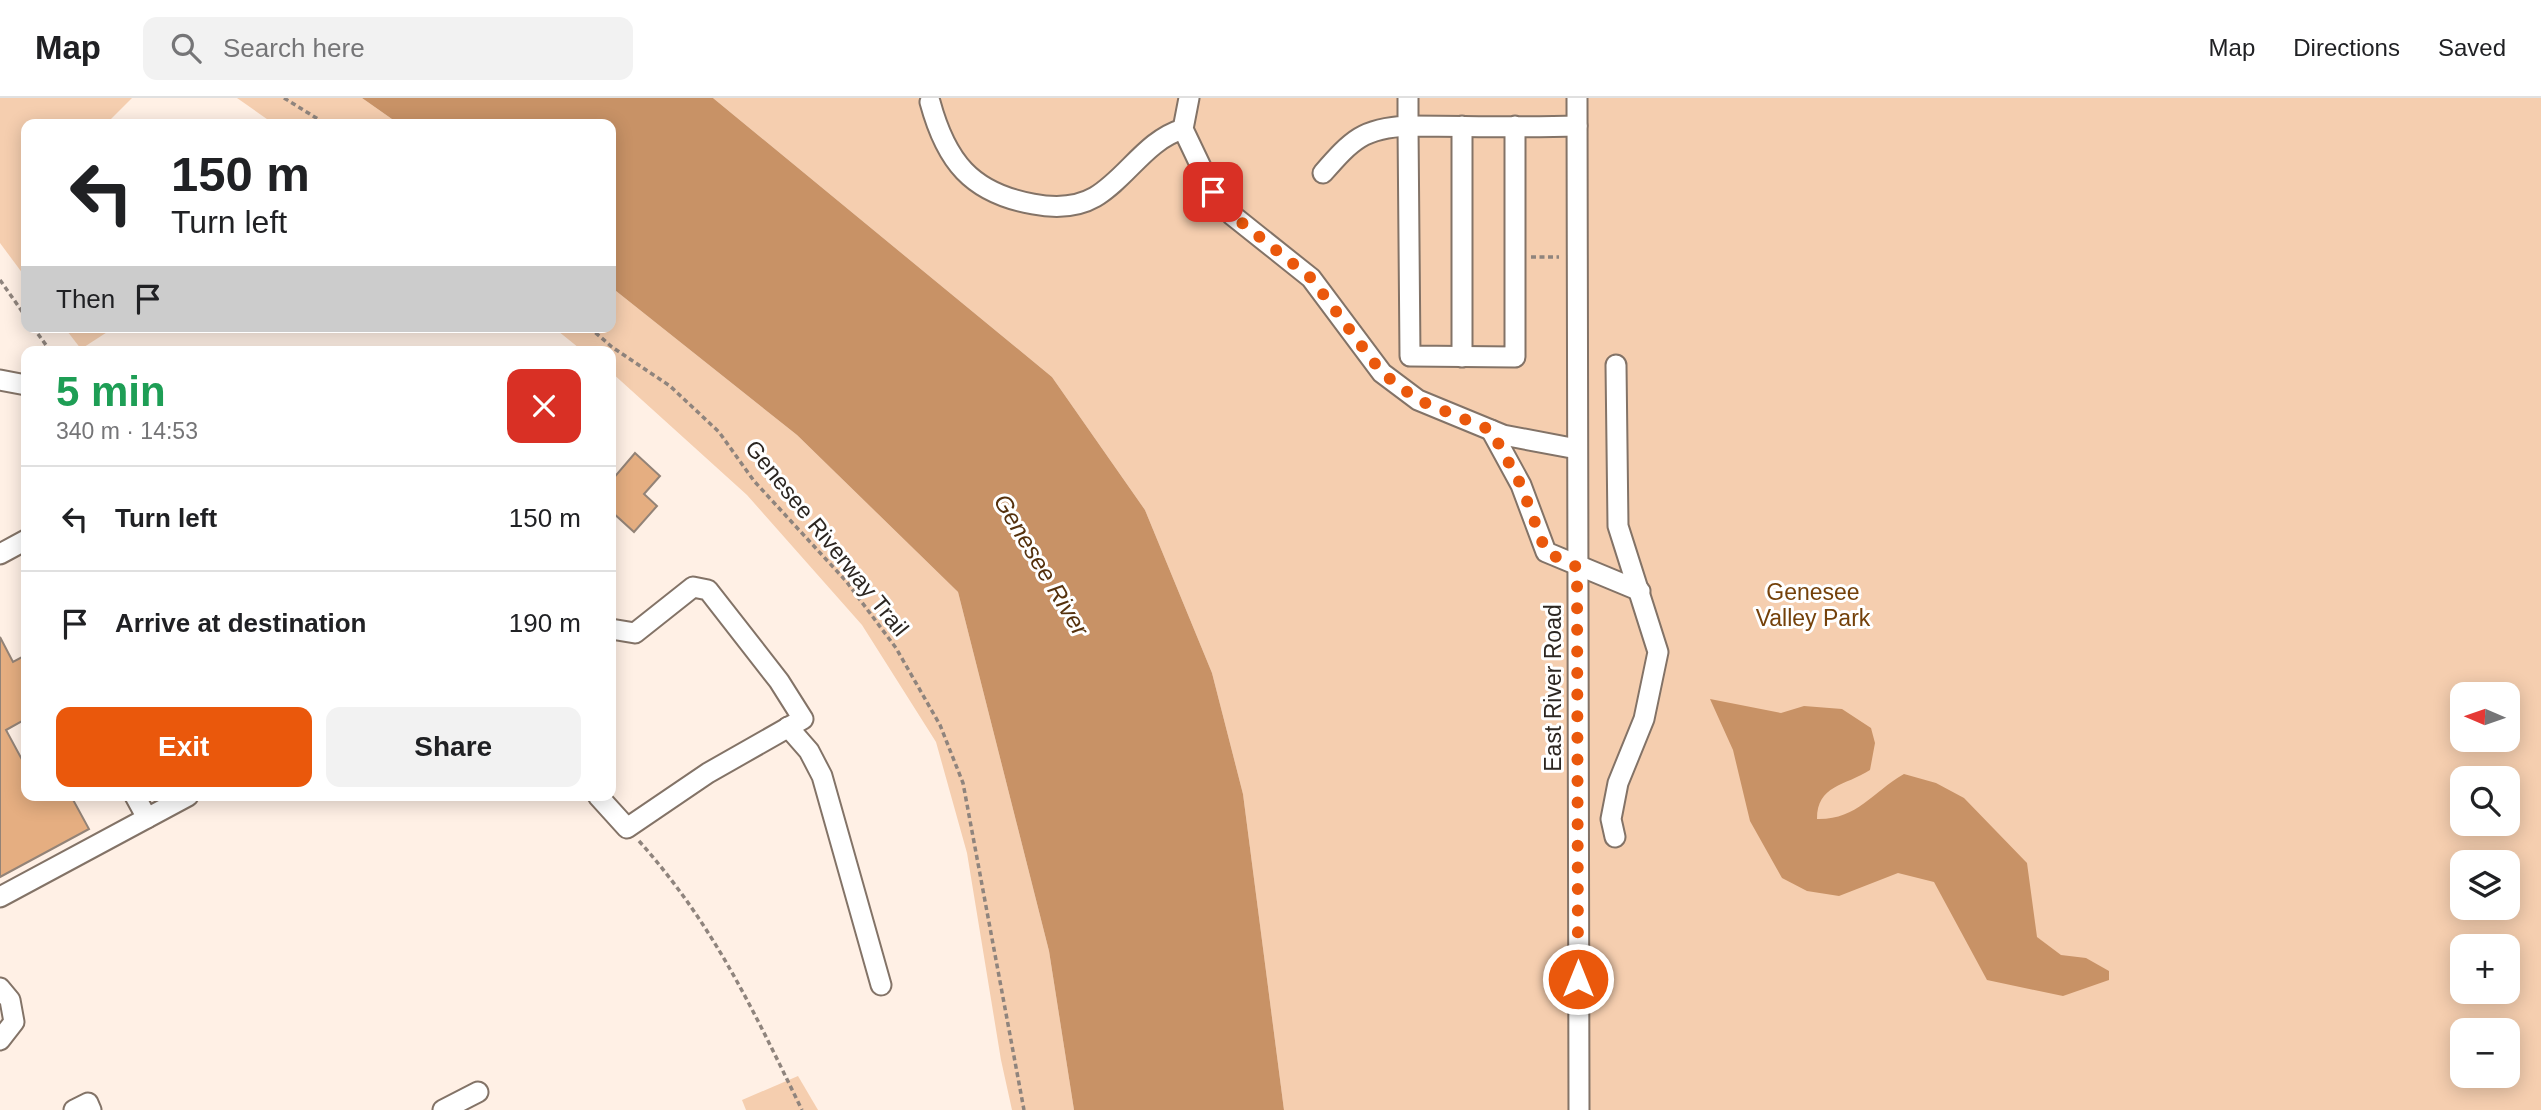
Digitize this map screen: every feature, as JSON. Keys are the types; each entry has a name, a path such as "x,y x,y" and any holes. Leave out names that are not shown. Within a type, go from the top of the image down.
{"street":[{"path":"1189,98 1183,129 1204,177 1222,204 1311,278 1382,373 1418,400 1491,430 1577,449"},
{"path":"1408,98 1410,356 1516,358 1515,126"},
{"name":"East River Road","path":"1577,98 1579,1110"},
{"path":"930,103 941,138 968,176 993,193 1041,206 1067,207 1095,197 1158,141 1183,129"},
{"path":"1323,173 1345,148 1371,131 1408,126 1577,126"},
{"path":"1462,126 1462,357"},
{"path":"1615,837 1611,819 1618,783 1644,719 1658,652 1618,526 1616,365"},
{"path":"0,380 21,383"},
{"path":"1491,430 1521,485 1546,552 1640,591"},
{"path":"0,554 21,543"},
{"path":"603,801 627,828 708,772 803,719 779,681 708,590 693,587 635,633 616,630"},
{"path":"788,727 819,767 881,985"},
{"path":"138,801 147,818"},
{"path":"0,897 179,801"},
{"path":"0,988 10,1000 14,1022 0,1041"},
{"path":"443,1110 478,1091"},
{"path":"74,1110 88,1103 91,1110"}],"path":[{"path":"284,98 318,119"},
{"path":"1541,257 1565,257"},
{"path":"0,281 21,310"},
{"name":"Genesee Riverway Trail","path":"596,333 611,346"},
{"name":"Genesee Riverway Trail","path":"616,350 670,386 719,432 754,481 846,581 896,648 940,725 963,783 1024,1110"},
{"path":"627,828 680,890 717,943 802,1110"}],"green space":[{"path":"0,98 132,98 111,119 21,119 21,271 0,243"},
{"path":"237,98 362,98 392,119 267,119"},
{"name":"Genesee Valley Park","path":"713,98 2541,98 2541,1110 1284,1110 1243,794 1212,673 1145,510 1052,377"},
{"path":"616,291 797,435 958,592 1049,951 1074,1110 1012,1110 1001,1060 967,853 936,742 862,625 747,495 616,377 616,346 577,346 560,333 616,333"},
{"path":"69,333 106,333 86,346 79,346"},
{"path":"798,1076 818,1110 746,1110 742,1100"}],"water":[{"name":"Genesee River","path":"362,98 713,98 1052,377 1145,510 1212,673 1243,794 1284,1110 1074,1110 1049,951 958,592 797,435 616,291 616,119 392,119"},
{"path":"1710,699 1781,713 1804,706 1842,709 1871,728 1875,743 1870,770 1827,793 1818,808 1817,819 1843,815 1853,810 1904,774 1936,783 1964,798 2027,863 2037,937 2061,955 2086,958 2109,971 2109,980 2063,996 1987,980 1934,882 1898,873 1839,896 1807,891 1782,878 1750,821 1733,750"}],"building":[{"path":"635,453 660,476 644,494 657,506 634,532 616,516 616,475"},
{"path":"0,637 13,662 21,658 21,722 6,730 21,758 21,801 74,801 89,829 0,877"}],"route":[{"path":"1213,192 1232,215 1311,278 1382,373 1418,400 1491,430 1521,485 1546,552 1577,567 1578,979"}]}
